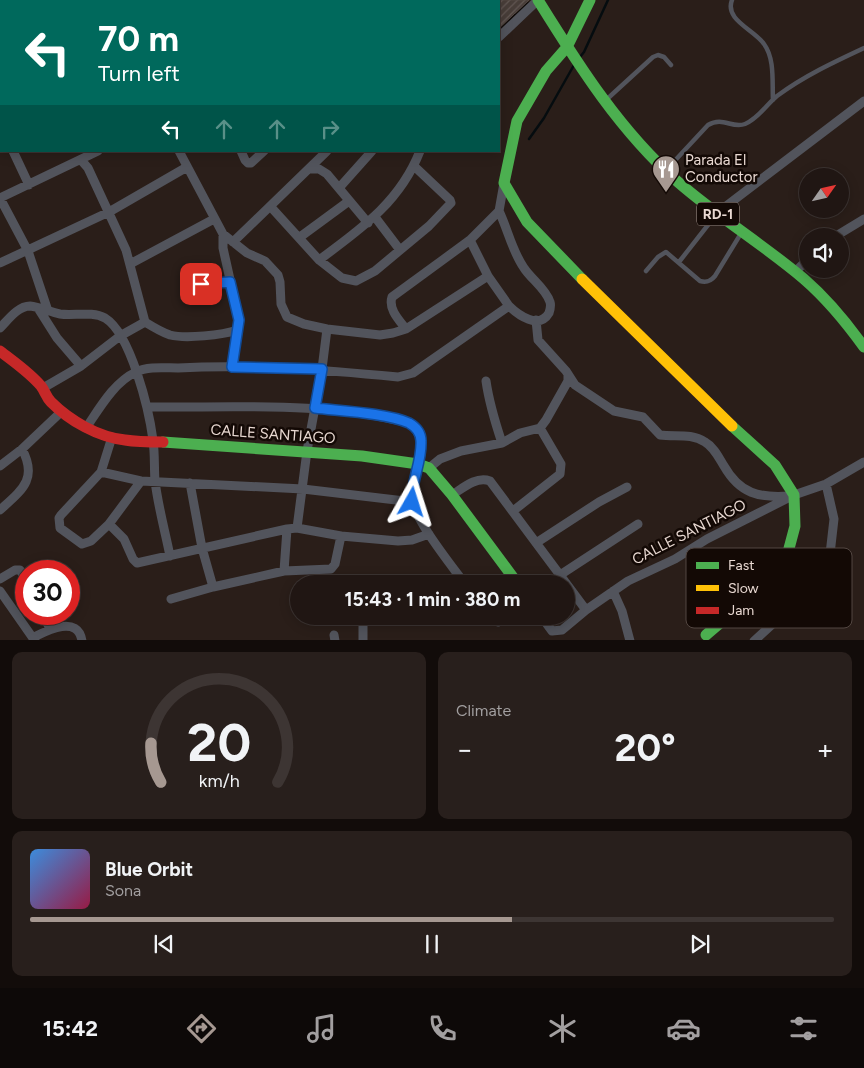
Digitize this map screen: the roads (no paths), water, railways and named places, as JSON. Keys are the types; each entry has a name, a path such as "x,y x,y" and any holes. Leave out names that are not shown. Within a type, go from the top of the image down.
{"street":[{"path":"500,36 538,0 569,50"},
{"path":"470,240 488,276 509,306 526,318 542,320 548,316 550,302 538,284 524,269 499,211 517,121 546,72 569,50 590,0"},
{"name":"RD-1","path":"569,50 625,130 665,171 795,272 829,304 851,329 864,348"},
{"path":"717,213 864,101"},
{"path":"16,152 29,185"},
{"path":"48,311 28,251 0,198 96,152"},
{"path":"180,152 222,234 222,242 239,320 232,367"},
{"path":"241,152 248,163 252,163 263,152"},
{"path":"233,242 326,152"},
{"path":"339,188 371,152"},
{"path":"319,260 371,220 386,204 414,166 417,153"},
{"path":"81,160 88,168 126,250 145,322 156,329 172,335 222,335 238,330"},
{"path":"270,206 319,260 342,278 356,281 376,271 428,226 451,203 414,166"},
{"path":"0,263 109,212 187,167"},
{"path":"310,169 319,169 327,174 350,201 400,250"},
{"path":"504,183 527,222 553,250 606,304 666,360 706,402 775,466 794,496 795,526 789,548"},
{"path":"300,237 350,201"},
{"path":"406,329 392,308 390,302 392,297 470,240 499,211"},
{"path":"130,264 214,218"},
{"path":"849,228 864,219"},
{"path":"222,234 274,270 280,282 282,304 287,317 304,324 327,329 380,335 406,329 488,276"},
{"path":"795,272 799,268"},
{"path":"187,284 230,282"},
{"path":"0,328 20,309 31,306 60,314 95,315 110,322 120,336 137,371 147,407 153,441 155,482 170,556"},
{"path":"86,428 113,390 137,371 155,368 232,367 322,369 398,377 408,376 509,306"},
{"path":"38,308 57,338 81,366"},
{"path":"536,320 538,340 576,385 605,406 614,411 643,417 660,435 694,437 707,443 728,473 744,490 773,497 794,496"},
{"path":"43,388 81,366 120,336 145,322"},
{"path":"297,528 306,451 322,369 327,329"},
{"name":"CALLE SANTIAGO","path":"0,350 43,388 47,397 61,412 86,428 112,437 123,440 362,456 424,466"},
{"path":"424,466 461,451 502,443 520,434 540,428 568,381 568,374"},
{"path":"486,381 494,421 502,443"},
{"path":"147,407 315,408 362,413 408,422 415,426 421,437 424,466 412,489 412,502 429,534 459,575"},
{"path":"0,466 22,449 61,412"},
{"path":"513,511 560,474 561,464 540,428"},
{"path":"112,437 101,472 61,515 59,522 63,532 82,544 91,541 109,524 140,481"},
{"path":"0,510 19,493 27,482 30,470 22,449"},
{"name":"CALLE SANTIAGO","path":"693,548 794,496 826,484 864,462"},
{"path":"424,466 435,473 511,575"},
{"path":"101,472 140,481 171,484 303,488 412,502"},
{"path":"452,495 473,482 485,479 494,485 560,575 638,524"},
{"path":"190,484 202,548 213,587"},
{"path":"826,484 834,520 831,548"},
{"path":"536,543 599,502 627,487"},
{"path":"109,524 124,539 133,559 137,563 297,528 342,536 398,541 412,540 429,534"},
{"path":"284,571 287,529"},
{"path":"171,599 213,587 284,571 331,569 335,564 342,536"},
{"name":"CALLE SANTIAGO","path":"575,619 613,590 686,552"},
{"path":"0,579 15,570"},
{"path":"613,590 622,611 630,640"},
{"path":"0,591 34,639 50,629 73,626 78,629 82,640"},
{"path":"575,595 586,610"},
{"path":"48,625 50,629"},
{"path":"363,640 364,625"},
{"name":"CALLE SANTIAGO","path":"547,625 556,632 568,625"},
{"path":"706,635 714,628"},
{"path":"754,640 767,628"}],"lane":[{"path":"732,0 731,11 734,18 763,42 768,51 771,59 773,100"},
{"path":"665,171 708,125 715,121 745,124 773,100 806,76 864,48"},
{"path":"604,102 658,55 664,57 671,65"},
{"path":"679,262 717,213"},
{"path":"646,271 658,257 666,252 700,282 706,283 711,281 742,232"}],"waterway":[{"path":"580,57 608,0"},
{"path":"529,139 544,118 574,65"}],"place":[{"name":"Parada El Conductor","path":"666,193"}]}
